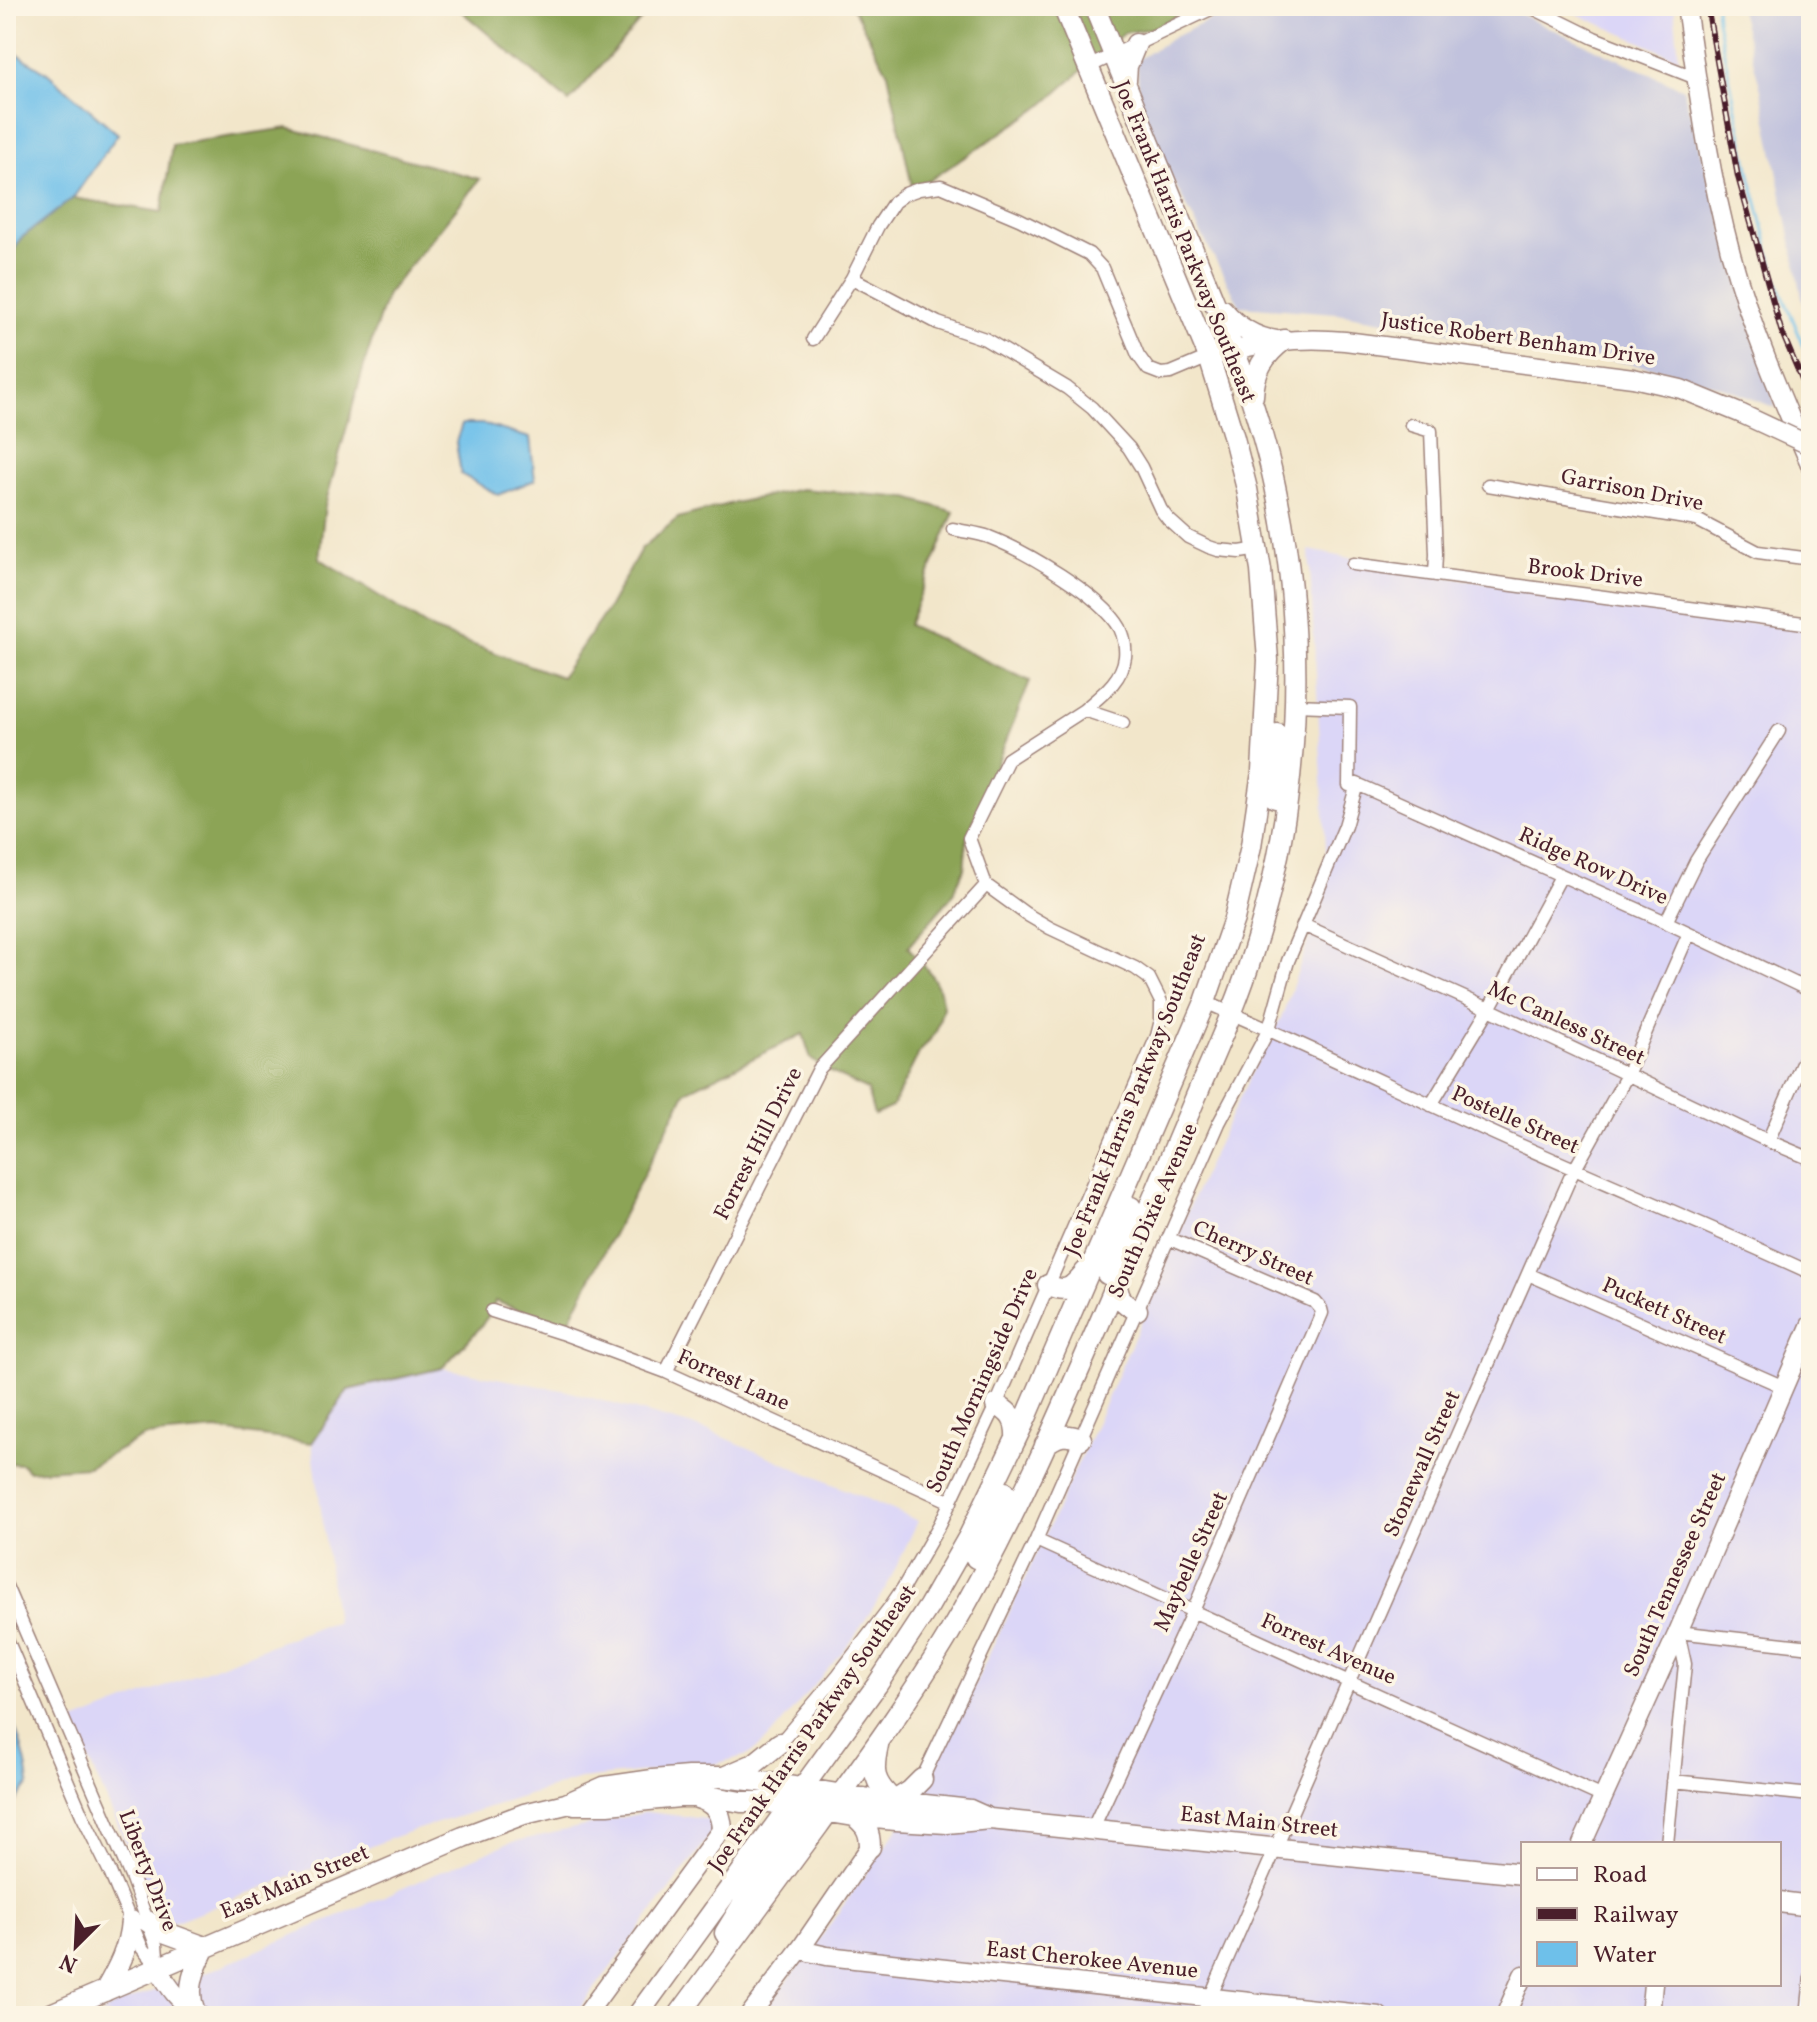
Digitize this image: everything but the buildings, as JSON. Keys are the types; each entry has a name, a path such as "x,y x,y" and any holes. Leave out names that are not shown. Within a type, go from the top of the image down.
{"main road":[{"name":"Joe Frank Harris Parkway Southeast","path":"637,2016 758,1851 813,1797 879,1741 929,1667 964,1607 1045,1445 1117,1282 1218,1007 1251,846 1262,772 1268,660 1258,549 1234,438 1214,298 1126,84 1101,61 1063,6"},
{"path":"1080,6 1151,175 1188,234"},
{"name":"Joe Frank Harris Parkway Southeast","path":"678,2016 708,1976 869,1697 929,1606 982,1511 1095,1258 1218,1007 1253,953 1284,824 1295,715 1294,629 1284,538 1271,469 1253,404 1222,353 1144,200 1101,61 1094,6"},
{"path":"1126,84 1127,66 1136,44"},
{"path":"1214,298 1241,328 1266,339 1280,340"},
{"path":"1253,404 1253,389 1259,367 1280,340"},
{"path":"1222,353 1221,365 1247,437 1258,483 1272,560 1288,710 1295,715"},
{"path":"1096,1329 1102,1293 1128,1215 1218,1007"},
{"path":"1048,1285 1061,1290 1071,1287 1095,1258"},
{"path":"1117,1282 1121,1299 1137,1310"},
{"path":"996,1405 1013,1418 1016,1439"},
{"path":"780,1743 773,1757 772,1769 779,1779 813,1797 921,1656 965,1580 1006,1491 1026,1418"},
{"path":"1045,1445 1062,1435 1081,1439"},
{"path":"879,1741 874,1770 876,1779 895,1811"},
{"path":"722,1777 754,1764 780,1743"},
{"name":"East Main Street","path":"51,2014 473,1833 524,1814 566,1804 604,1787 653,1780 722,1777 947,1823 990,1819 1521,1874"},
{"path":"922,1779 923,1793 937,1806"},
{"path":"870,1847 922,1779"},
{"path":"693,1797 717,1809 722,1829"},
{"name":"East Main Street","path":"566,1804 693,1797 769,1802 813,1797 854,1816 937,1806 970,1810 990,1819"},
{"path":"722,1829 741,1802 759,1820 761,1837 758,1851"},
{"path":"854,1816 869,1831 870,1847"},
{"path":"653,2016 703,1944 723,1899"},
{"path":"1781,1902 1811,1906"},
{"path":"105,1991 139,1921 205,1947 190,1988 190,2000 198,2014"},
{"path":"51,2014 80,2016"}],"street":[{"path":"1101,61 1217,6"},
{"path":"1529,6 1594,38 1696,78"},
{"path":"1686,6 1718,201 1732,256 1758,336 1811,466"},
{"path":"813,339 852,278 894,202 905,194 941,186 1080,248 1096,260 1138,355 1148,369 1161,374 1171,373 1222,353"},
{"path":"852,278 938,323 985,339 1067,388 1092,408 1129,448 1161,510 1188,537 1229,552 1258,549"},
{"name":"Justice Robert Benham Drive","path":"1222,353 1280,340 1306,338 1633,378 1681,389 1811,446"},
{"path":"1411,425 1431,431 1435,575"},
{"name":"Garrison Drive","path":"1488,485 1697,520 1758,552 1811,559"},
{"path":"953,529 985,536 1043,564 1107,610 1125,641 1125,659 1109,688 1084,710 1008,759 969,838 986,885"},
{"name":"Brook Drive","path":"1353,564 1811,624"},
{"name":"South Dixie Avenue","path":"922,1779 1036,1540 1219,1123 1269,1029 1288,961 1345,826 1357,784 1349,785 1350,707 1295,715"},
{"path":"1084,710 1123,723"},
{"path":"1666,922 1696,861 1779,731"},
{"name":"Ridge Row Drive","path":"1357,784 1666,922 1811,991"},
{"path":"1431,1105 1489,1009 1561,876"},
{"name":"South Morningside Drive","path":"780,1743 890,1607 951,1502 1157,1036 1161,1020 1161,1002 1143,973 1050,928 986,885"},
{"name":"Forrest Hill Drive","path":"666,1372 819,1069 986,885"},
{"name":"Mc Canless Street","path":"1303,925 1811,1159"},
{"name":"Stonewall Street","path":"1202,2016 1575,1169 1627,1075 1689,933"},
{"name":"Postelle Street","path":"1218,1007 1811,1273"},
{"path":"1768,1141 1811,1043"},
{"name":"Cherry Street","path":"1168,1238 1315,1302 1321,1309"},
{"name":"Puckett Street","path":"1528,1274 1784,1387"},
{"name":"Maybelle Street","path":"1092,1830 1193,1611 1321,1316 1321,1309"},
{"name":"Forrest Lane","path":"492,1311 666,1372 951,1502"},
{"name":"South Tennessee Street","path":"1583,1842 1678,1632 1811,1324"},
{"name":"Forrest Avenue","path":"1036,1540 1603,1797"},
{"name":"Liberty Drive","path":"6,1586 132,1879 139,1921"},
{"path":"1667,1842 1685,1664 1678,1632 1811,1647"},
{"name":"Liberty Drive","path":"6,1637 56,1755 139,1921 156,1945 158,1968"},
{"path":"39,1714 57,1706"},
{"path":"56,1755 75,1746"},
{"path":"1673,1781 1811,1795"},
{"path":"585,2016 722,1829"},
{"path":"749,2016 801,1948 870,1847"},
{"name":"East Cherokee Avenue","path":"801,1948 827,1956 1379,2016"},
{"path":"158,1968 173,1993 198,2014"},
{"path":"1807,2016 1811,1977"},
{"path":"1505,2016 1521,1980"},
{"path":"1650,2016 1653,1986"}],"shaded area":[{"path":"1239,6 1502,6 1683,89 1776,408 1725,388 1660,369 1337,313 1240,306 1141,121 1137,60 1174,37"},
{"path":"1559,6 1674,6 1679,59"},
{"path":"1739,6 1811,6 1811,342 1761,90"},
{"path":"1309,550 1435,575 1811,631 1811,2016 760,2016 816,1944 928,1781 1090,1437 1202,1177 1283,1014 1328,884"},
{"path":"442,1368 567,1391 707,1430 918,1521 887,1586 851,1642 768,1739 748,1755 711,1765 580,1779 405,1833 163,1926 72,1723 336,1622 312,1443 347,1390"},
{"path":"647,1812 721,1821 574,2016 101,2014 117,2004 203,1974 508,1843"}],"green space":[{"path":"455,6 653,6 569,102"},
{"path":"852,6 1195,6 1153,28 1124,33 1042,106 913,191 888,73"},
{"path":"288,128 480,179 387,294 325,505 319,558 433,630 561,677 609,607 641,549 678,518 801,489 908,498 954,512 908,625 1030,681 967,838 964,869 952,896 908,947 931,974 940,991 943,1007 936,1032 919,1053 892,1107 874,1115 867,1090 824,1069 811,1059 803,1034 686,1091 566,1327 495,1301 492,1311 477,1331 442,1368 348,1390 312,1443 216,1430 145,1436 88,1467 29,1471 22,1464 6,1463 6,418 9,396 6,269 20,239 73,198 162,212 172,145"}],"water":[{"path":"6,47 46,72 118,134 73,198 20,239 6,269"},
{"path":"462,424 482,424 530,438 535,480 498,495 461,474 456,442"},
{"path":"6,1713 10,1715 19,1741 29,1784 16,1801 6,1805"}],"waterway":[{"path":"1716,6 1751,179 1776,278 1811,364"}],"railway":[{"path":"1707,6 1738,177 1781,330 1811,401"}]}
